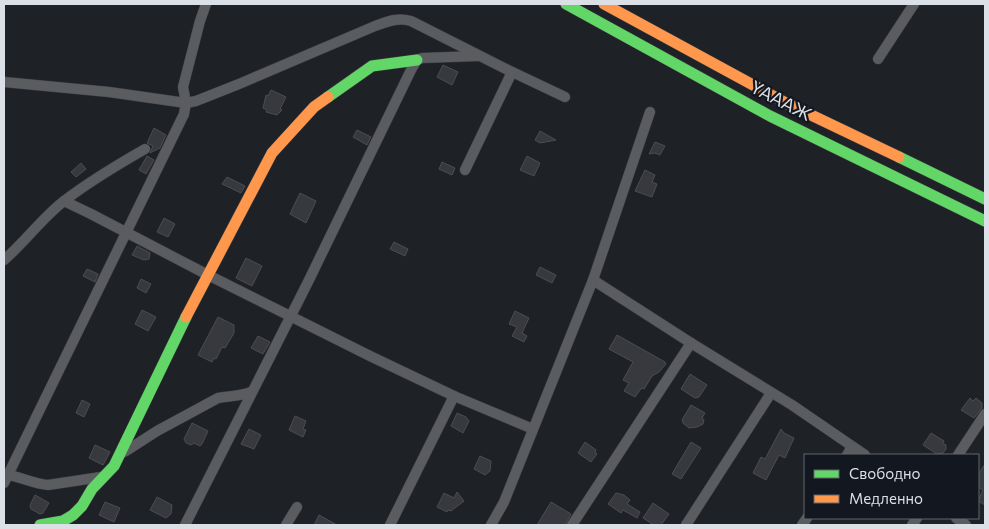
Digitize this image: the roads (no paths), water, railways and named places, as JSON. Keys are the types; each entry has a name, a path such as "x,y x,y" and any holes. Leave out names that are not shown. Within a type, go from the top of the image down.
{"main road":[{"name":"ҮАААЖ","path":"566,4 770,116 985,221"},
{"name":"ҮАААЖ","path":"604,4 786,102 985,199"},
{"path":"40,525 70,519 78,512 90,492 102,477 108,473 121,453 162,364 272,153 314,106 372,66 417,60"}],"street":[{"path":"5,477 184,114 186,103 184,87 200,20 206,4"},
{"path":"878,59 914,4"},
{"path":"4,82 109,92 186,103 239,84 337,41 394,19 403,18 565,97"},
{"path":"185,525 308,282 385,121 417,60 422,58 481,56"},
{"path":"465,170 512,72"},
{"path":"491,525 504,502 592,280 650,112"},
{"path":"4,260 21,246 64,202 104,172 145,149"},
{"path":"64,202 370,356 454,396 533,429"},
{"path":"592,280 771,393 850,451"},
{"path":"572,525 691,343"},
{"path":"121,453 126,452 157,431 218,398 243,395 251,392"},
{"path":"686,525 771,393"},
{"path":"390,525 454,396"},
{"path":"959,454 985,414"},
{"path":"5,477 19,476 41,485 102,477"},
{"path":"286,525 297,506"}]}
